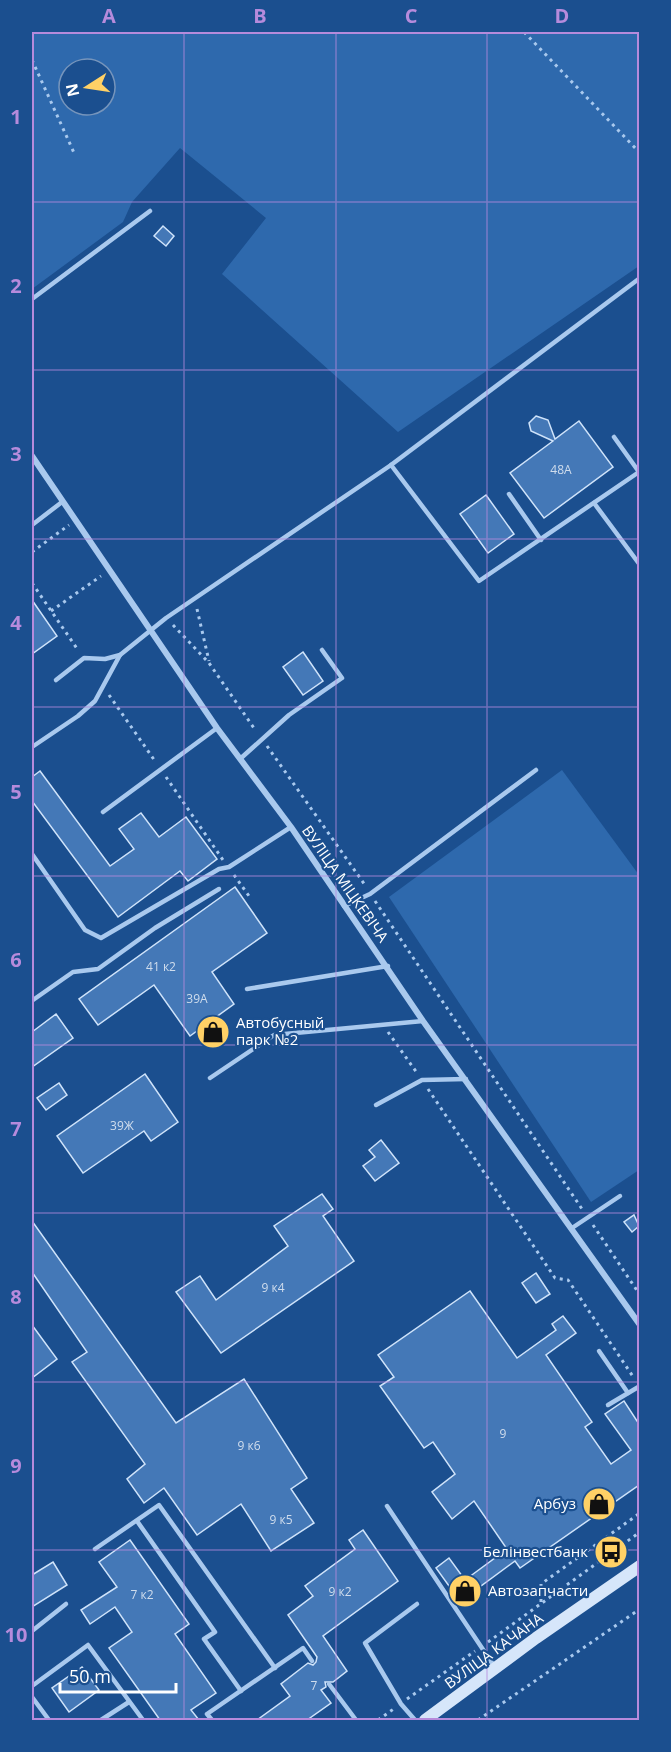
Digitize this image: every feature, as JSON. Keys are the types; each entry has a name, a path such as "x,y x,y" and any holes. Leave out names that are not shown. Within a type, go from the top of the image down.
{"main road":[{"name":"ВУЛІЦА КАЧАНА","path":"425,1720 639,1566"}],"street":[{"name":"ВУЛІЦА МІЦКЕВІЧА","path":"32,456 217,728 291,826 344,906 388,966 423,1021 639,1325"}],"lane":[{"path":"32,299 150,211"},
{"path":"32,747 78,716 94,701 120,655 151,629 391,465 639,278"},
{"path":"391,465 479,581 639,472 614,437"},
{"path":"509,494 541,540"},
{"path":"32,525 62,502"},
{"path":"594,503 639,565"},
{"path":"240,759 263,741 289,715 342,678 322,650"},
{"path":"56,680 84,658 105,659 120,655"},
{"path":"103,812 217,728"},
{"path":"344,906 370,894 536,770"},
{"path":"32,854 86,930 101,938 219,869 229,867 291,826"},
{"path":"32,998 33,1000 73,972 98,969 154,928 219,890"},
{"path":"247,989 388,966"},
{"path":"210,1078 274,1035 423,1021"},
{"path":"376,1105 422,1080 465,1079"},
{"path":"572,1228 620,1196"},
{"path":"599,1351 630,1392"},
{"path":"608,1405 639,1386"},
{"path":"95,1549 159,1505 274,1668"},
{"path":"387,1506 496,1668"},
{"path":"137,1521 215,1632 204,1639 241,1691"},
{"path":"32,1631 66,1604"},
{"path":"416,1720 401,1704 364,1643 417,1604"},
{"path":"32,1686 88,1645 143,1720"},
{"path":"212,1720 207,1714 303,1648 312,1661"},
{"path":"329,1684 356,1720"},
{"path":"32,1697 49,1720"},
{"path":"101,1720 129,1702"}],"path":[{"path":"524,32 639,153"},
{"path":"32,60 75,155"},
{"path":"32,552 76,520"},
{"path":"51,611 110,570"},
{"path":"32,583 84,658"},
{"path":"195,598 209,663"},
{"path":"166,618 209,663 370,894 639,1295"},
{"path":"103,687 249,896"},
{"path":"383,1026 555,1278 568,1280 634,1377 630,1392"},
{"path":"541,1602 541,1584 639,1513"},
{"path":"378,1720 639,1532"},
{"path":"478,1720 639,1609"}],"shaded area":[{"path":"32,32 639,32 639,266 398,432 222,274 266,218 180,148 132,202 123,222 32,289"},
{"path":"562,770 639,875 639,1170 591,1202 389,897"}],"building":[{"path":"163,226 174,236 166,246 154,236"},
{"path":"536,416 548,420 555,439 579,421 613,467 544,518 510,473 553,441 531,431 529,423"},
{"path":"486,495 514,534 488,553 460,514"},
{"path":"32,600 57,636 32,654"},
{"path":"303,652 323,681 303,695 283,667"},
{"path":"40,771 110,866 134,849 119,829 141,813 159,837 186,817 217,859 188,881 180,871 118,917 32,801 32,777"},
{"path":"235,887 267,933 212,972 234,1004 190,1036 154,985 98,1025 79,999"},
{"path":"56,1014 73,1038 32,1067 32,1032"},
{"path":"145,1074 178,1122 151,1141 144,1131 83,1173 57,1136"},
{"path":"59,1083 67,1095 46,1110 37,1098"},
{"path":"381,1140 399,1163 375,1181 363,1166 375,1157 369,1150"},
{"path":"322,1194 333,1209 323,1216 354,1261 221,1353 176,1292 200,1276 216,1300 288,1246 274,1226"},
{"path":"634,1215 639,1226 632,1232 624,1222"},
{"path":"32,1221 176,1423 244,1379 307,1478 291,1489 314,1523 271,1551 241,1504 197,1535 164,1488 144,1503 127,1479 145,1464 72,1362 87,1352 32,1272"},
{"path":"536,1273 550,1294 536,1303 522,1283"},
{"path":"470,1291 517,1358 556,1330 552,1324 563,1316 576,1333 546,1355 592,1422 585,1427 611,1464 631,1450 605,1414 624,1401 639,1424 639,1485 520,1568 515,1561 473,1592 475,1595 462,1604 436,1568 449,1558 465,1580 507,1549 474,1501 452,1519 432,1492 455,1474 433,1442 424,1448 380,1386 394,1377 378,1355"},
{"path":"32,1325 57,1359 32,1378"},
{"path":"363,1530 398,1581 323,1636 347,1671 333,1682 325,1682 326,1687 321,1690 331,1703 307,1720 257,1720 290,1696 281,1684 308,1663 313,1665 316,1662 317,1657 288,1615 313,1596 305,1586 355,1549 349,1540"},
{"path":"130,1540 189,1624 175,1634 216,1693 191,1710 199,1720 160,1720 109,1648 132,1632 115,1607 90,1624 81,1610 117,1587 99,1562"},
{"path":"53,1562 67,1585 32,1607 32,1575"},
{"path":"82,1667 99,1690 69,1712 52,1688"}],"place":[{"name":"Автобусный парк №2","path":"213,1032"},
{"name":"Арбуз","path":"599,1504"},
{"name":"Белінвестбанк","path":"611,1552"},
{"name":"Автозапчасти","path":"465,1591"}]}
